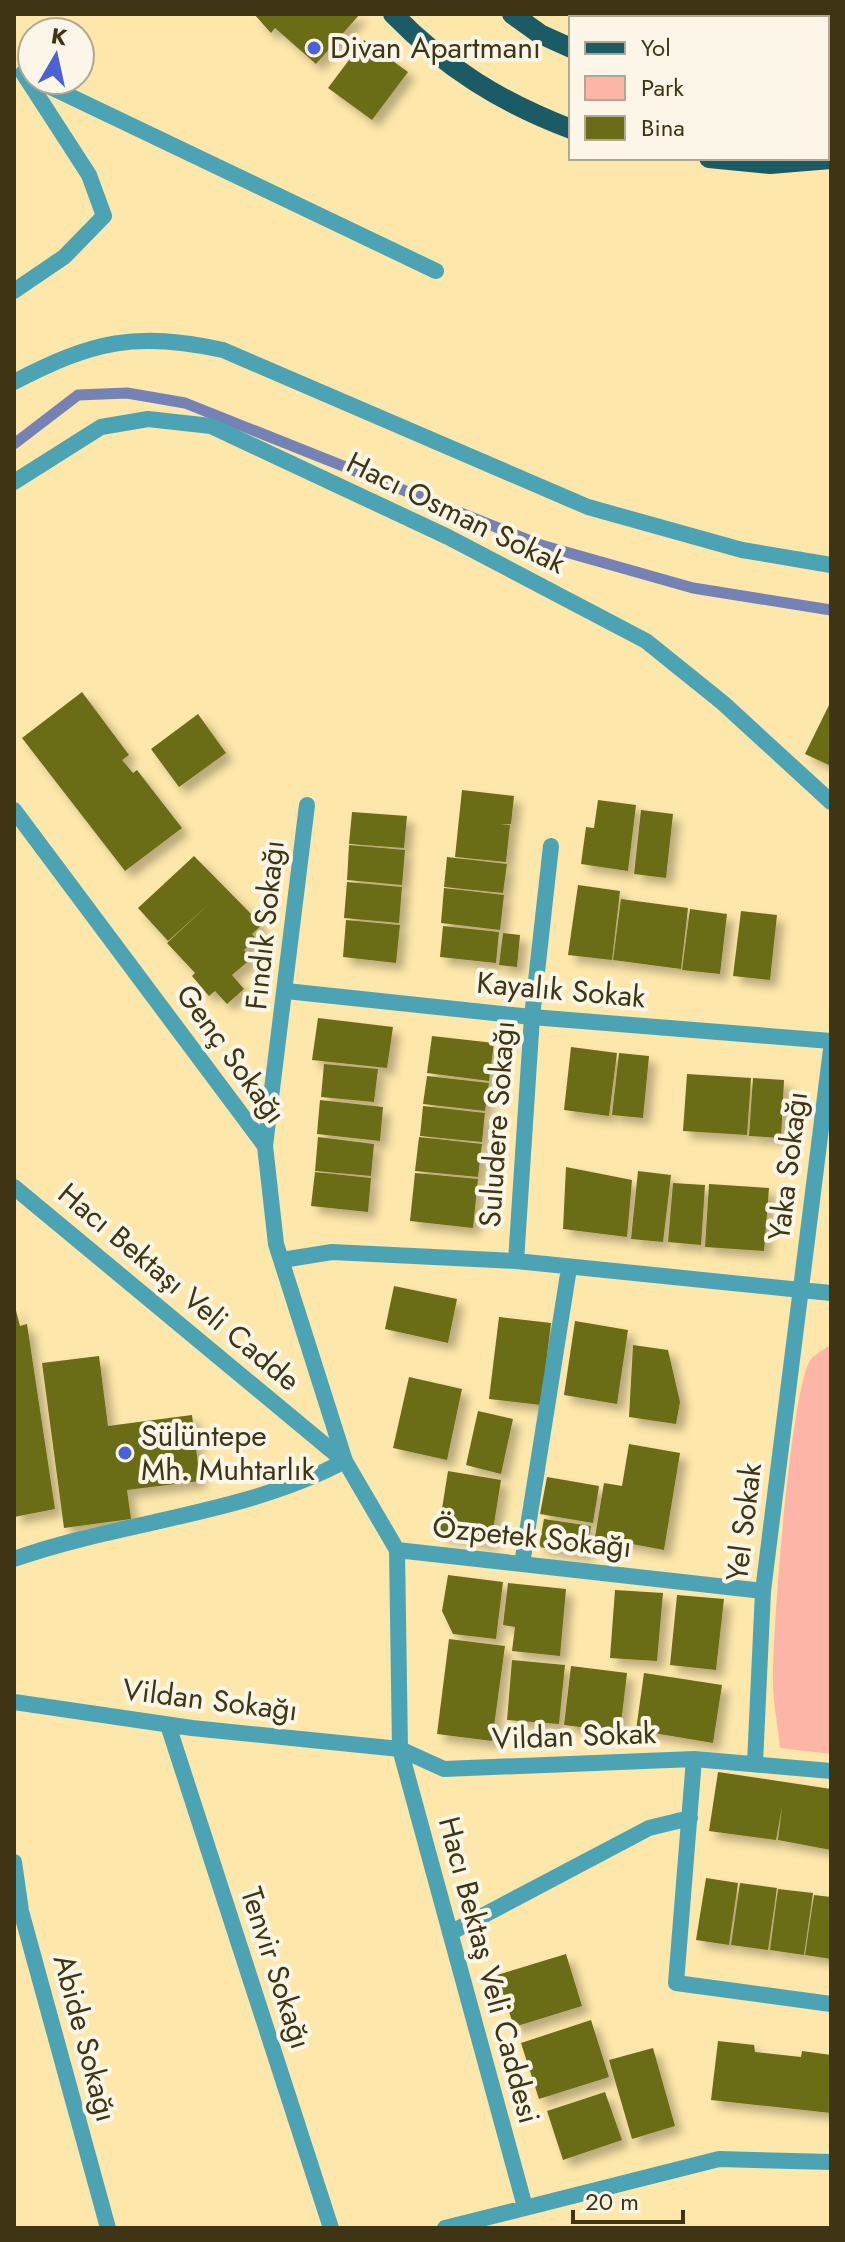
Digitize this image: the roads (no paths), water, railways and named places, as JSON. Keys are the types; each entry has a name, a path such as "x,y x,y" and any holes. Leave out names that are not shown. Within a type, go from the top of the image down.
{"main road":[{"path":"393,14 456,73 535,116 569,128"},
{"path":"512,14 540,34 569,47"},
{"path":"729,160 770,164 819,160"}],"street":[{"path":"14,291 64,257 104,216 89,175 39,96"},
{"path":"70,96 436,271"},
{"path":"14,382 60,358 131,339 180,341 223,350 588,507 742,550 831,565"},
{"name":"Hacı Osman Sokak","path":"14,482 101,427 148,419 211,426 448,537 646,641 723,703 831,802"},
{"name":"Fındık Sokağı","path":"265,1146 307,805"},
{"name":"Genç Sokağı","path":"14,810 265,1146 276,1244 345,1461"},
{"name":"Suludere Sokağı","path":"516,1261 532,1017 551,846"},
{"name":"Kayalık Sokak","path":"286,991 532,1017 831,1041"},
{"name":"Yaka Sokağı","path":"802,1290 831,1049"},
{"name":"Hacı Bektaşı Veli Cadde","path":"14,1187 345,1461"},
{"path":"282,1260 332,1252 516,1261 831,1293"},
{"path":"522,1564 569,1268"},
{"name":"Yel Sokak","path":"755,1763 763,1591 802,1290"},
{"path":"14,1559 67,1541 304,1483 345,1461"},
{"name":"Özpetek Sokağı","path":"345,1461 397,1550 763,1591"},
{"name":"Hacı Bektaş Veli Caddesi","path":"397,1550 400,1749 525,2207"},
{"name":"Vildan Sokağı","path":"14,1702 168,1725 400,1749"},
{"name":"Tenvir Sokağı","path":"168,1725 331,2228"},
{"name":"Vildan Sokak","path":"400,1749 444,1769 694,1759 831,1771"},
{"path":"694,1759 676,1983 831,2004"},
{"path":"450,1933 649,1828 690,1818"},
{"name":"Abide Sokağı","path":"14,1862 18,1916 108,2228"},
{"path":"445,2228 719,2159 831,2162"}],"waterway":[{"path":"14,444 78,395 127,393 185,403 541,545 693,588 831,610"}],"place":[{"name":"Divan Apartmanı","path":"314,48"},
{"name":"Sülüntepe Mh. Muhtarlık","path":"125,1453"}]}
